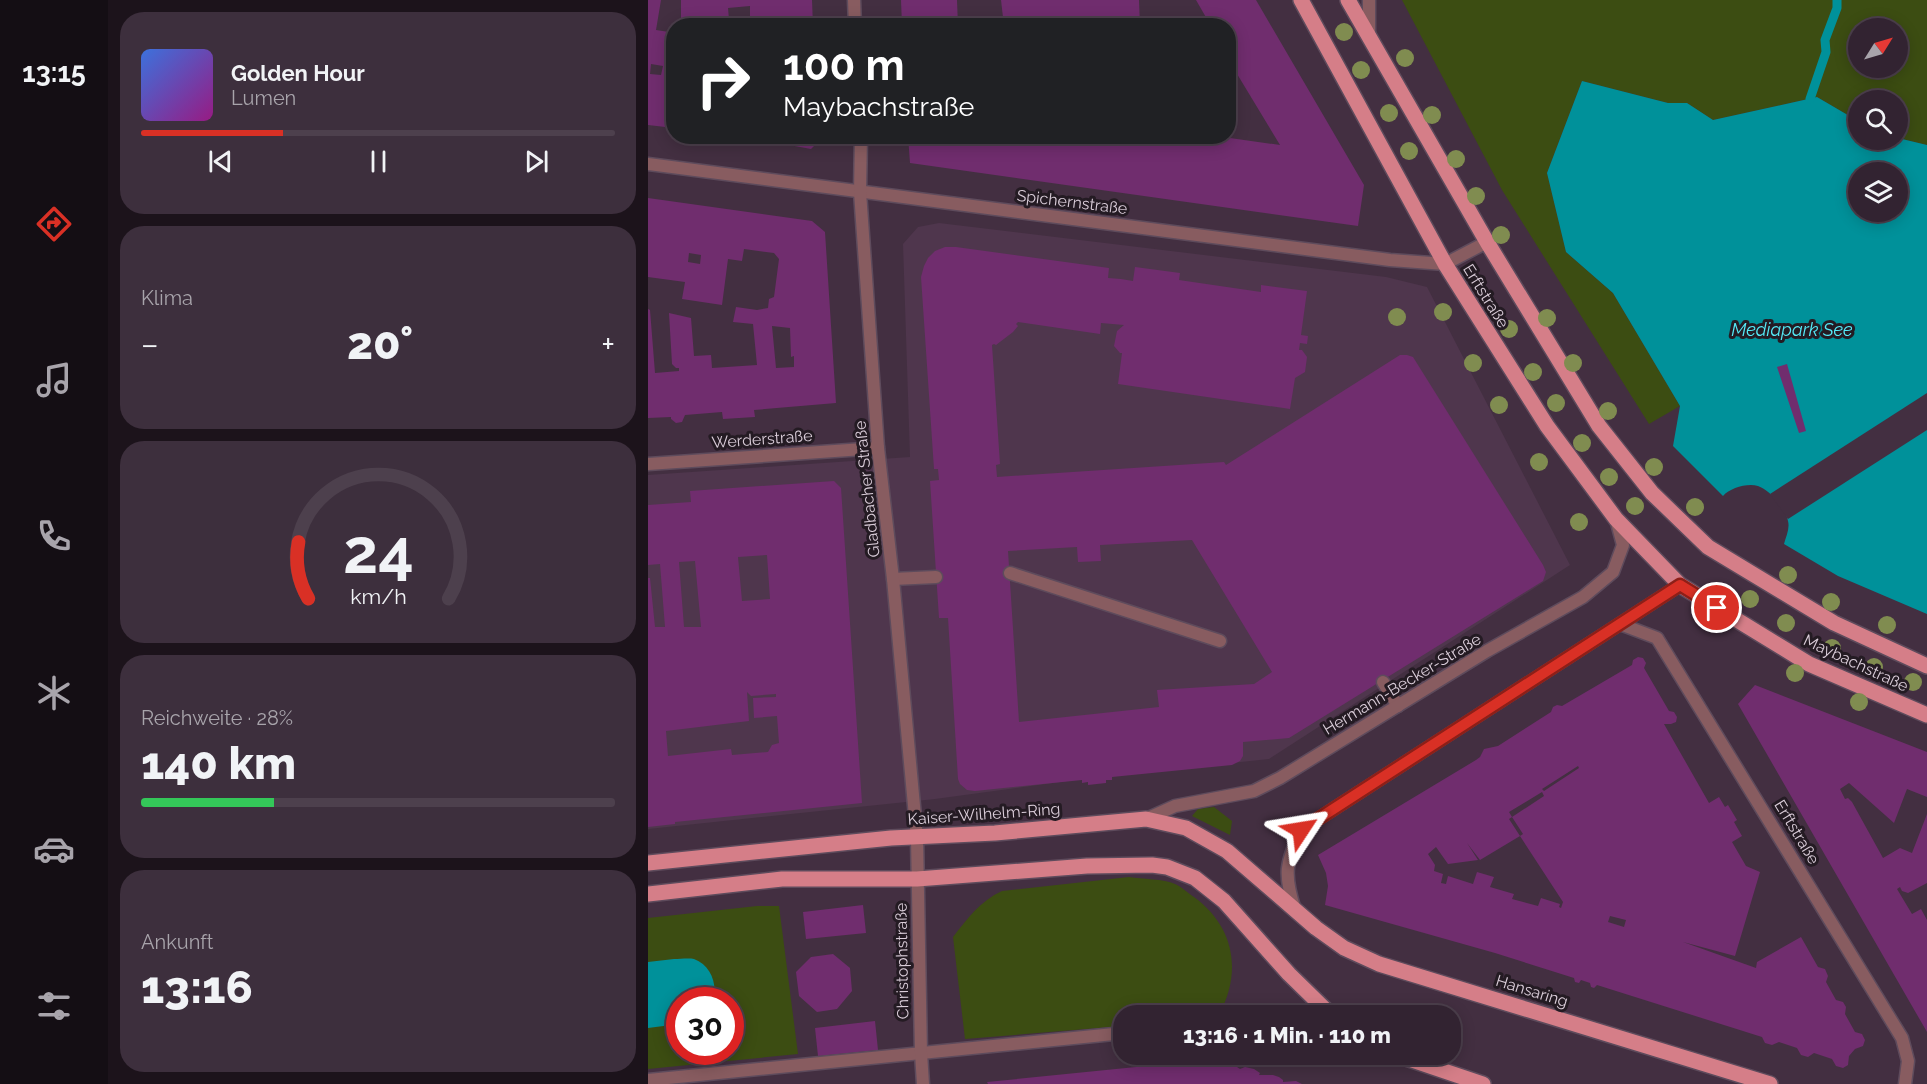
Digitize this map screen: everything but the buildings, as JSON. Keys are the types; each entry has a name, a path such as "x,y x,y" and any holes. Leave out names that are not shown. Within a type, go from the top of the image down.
{"main road":[{"name":"Erftstraße","path":"1301,0 1445,264 1547,426 1616,519 1680,585"},
{"name":"Erftstraße","path":"1348,0 1487,242 1599,426 1652,493 1708,547"},
{"name":"Maybachstraße","path":"1708,547 1834,623 1927,666"},
{"name":"Maybachstraße","path":"1680,585 1809,664 1927,715"},
{"name":"Kaiser-Wilhelm-Ring","path":"648,863 891,838 917,838 1146,819 1186,828 1227,850 1294,910"},
{"path":"648,894 782,879 917,879 1087,866 1152,865 1167,867 1195,878 1224,901 1289,974 1321,1005"},
{"name":"Hansaring","path":"1294,910 1344,948 1379,964 1770,1084"},
{"path":"1427,1065 1483,1084"}],"street":[{"path":"854,0 855,18"},
{"path":"1369,0 1369,35"},
{"name":"Gladbacher Straße","path":"861,144 860,192 878,448 893,579 917,838"},
{"name":"Spichernstraße","path":"648,164 1362,256 1445,264"},
{"path":"1445,264 1487,242"},
{"name":"Werderstraße","path":"648,464 878,448"},
{"name":"Hermann-Becker-Straße","path":"1146,819 1175,806 1254,791 1280,778 1487,651 1583,597 1613,572 1623,544 1616,519"},
{"path":"1010,573 1220,641"},
{"path":"893,579 936,577"},
{"path":"1294,910 1287,885 1288,868 1289,858 1301,830 1680,585"},
{"name":"Erftstraße","path":"1620,624 1657,638 1902,1038 1908,1061 1905,1084"},
{"path":"1383,682 1398,706"},
{"name":"Christophstraße","path":"917,838 923,1084"},
{"path":"648,1080 1113,1034"}],"shaded area":[{"path":"939,223 1386,277 1427,287 1570,565 1269,759 1090,778 935,799 648,829 648,475 910,457 903,244 918,227"}],"green space":[{"path":"1402,0 1927,0 1927,145 1908,140 1908,90 1848,90 1848,115 1817,97 1713,120 1687,103 1668,103 1582,81 1547,173 1566,252 1613,293 1680,406 1649,424 1502,190"},
{"path":"1214,807 1232,821 1230,835 1192,816 1198,809"},
{"path":"1129,877 1165,881 1178,885 1208,909 1226,936 1232,967 1231,983 1223,1005 1113,1005 1113,1027 965,1039 953,937 974,911 1002,891"},
{"path":"757,906 779,906 798,1054 744,1059 744,987 666,987 666,1065 688,1065 648,1069 648,918"}],"water":[{"name":"Mediapark See","path":"1582,81 1668,103 1687,103 1713,120 1817,97 1848,115 1848,150 1908,150 1908,140 1927,145 1927,614 1838,576 1784,544 1788,521 1781,506 1763,488 1744,486 1723,496 1673,446 1680,406 1613,293 1566,252 1547,173"},
{"path":"694,959 709,971 715,987 666,987 666,1026 648,1028 648,962"}],"pier":[{"path":"1927,393 1927,430 1788,519 1770,494"}],"waterway":[{"path":"1810,99 1826,52 1825,40 1837,8 1837,0"}],"route":[{"path":"1301,830 1680,585 1717,608"}]}
